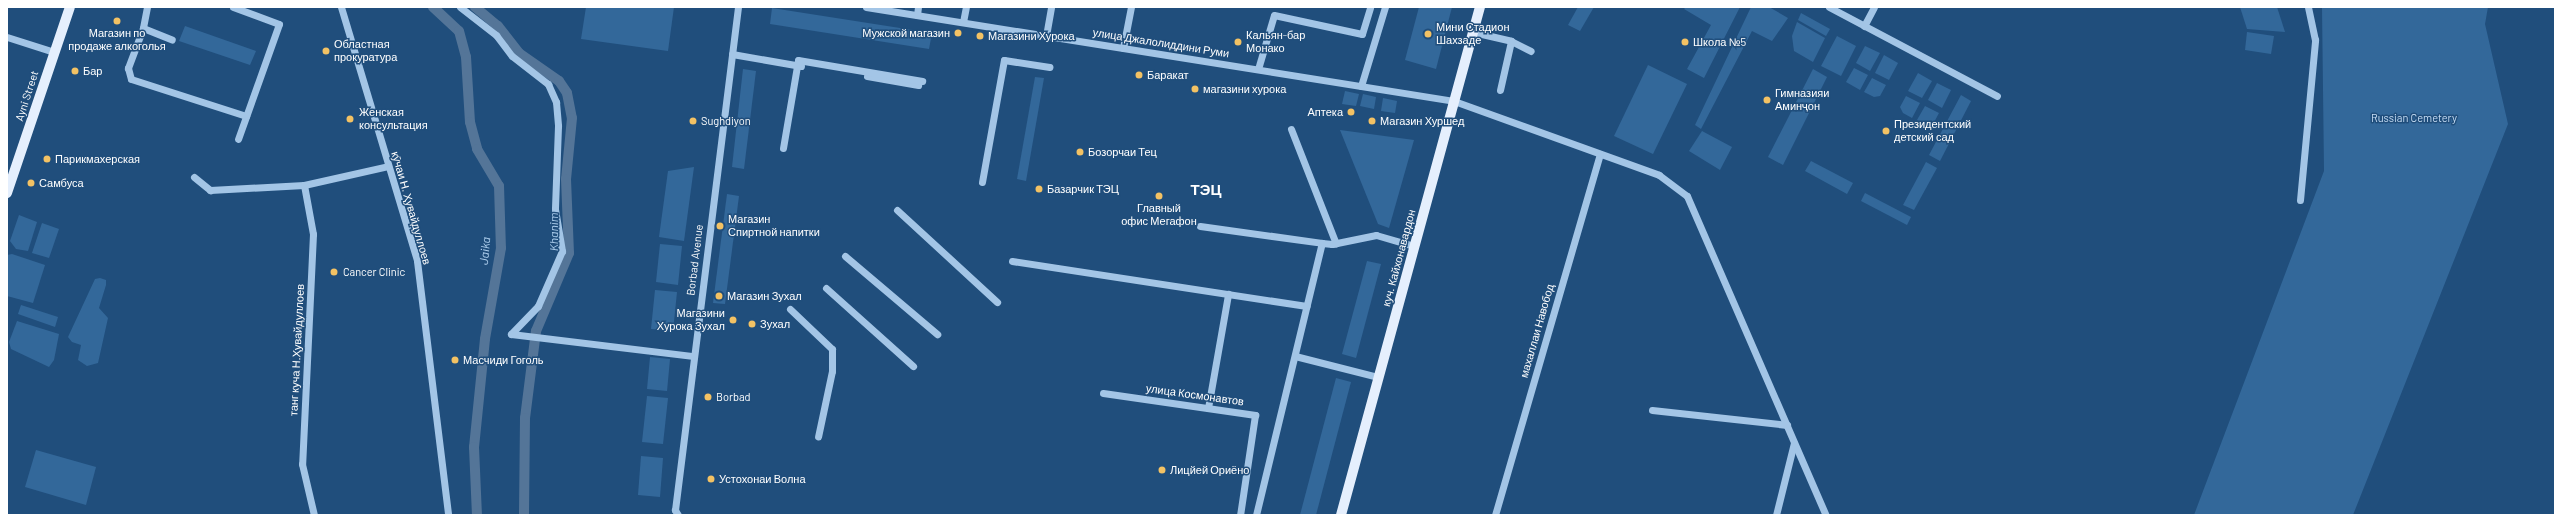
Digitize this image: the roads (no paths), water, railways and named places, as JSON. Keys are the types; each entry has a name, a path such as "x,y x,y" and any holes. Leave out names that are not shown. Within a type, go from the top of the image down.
{"main road":[{"name":"Ayni Street","path":"7,193 70,7"},
{"name":"куч. Кайхонавардон","path":"1341,515 1480,7"}],"street":[{"path":"147,7 143,28 128,68 131,79 246,116"},
{"path":"233,7 279,24 238,139"},
{"name":"кӯчаи Н. Ҳувайдуллоев","path":"341,7 417,261 448,515"},
{"path":"460,7 496,35 512,56 548,84 556,102 558,126 555,209 562,251 538,306 511,334 694,356"},
{"name":"Borbad Avenue","path":"677,513 694,356 738,7"},
{"name":"улица Джалолиддини Руми","path":"866,7 1454,100 1659,175 1687,196 1826,515"},
{"path":"917,15 918,7"},
{"path":"963,22 966,7"},
{"path":"1046,36 1051,7"},
{"path":"1123,48 1130,7"},
{"path":"1258,69 1274,15 1362,34 1370,7"},
{"path":"1361,86 1384,7"},
{"path":"1829,7 1997,96"},
{"path":"1864,26 1874,7"},
{"path":"2300,200 2316,40 2308,7"},
{"path":"143,28 172,40"},
{"path":"1473,32 1511,41 1531,51"},
{"path":"7,37 54,52"},
{"path":"1500,90 1511,41"},
{"path":"732,54 920,83"},
{"path":"982,182 1004,60 1049,67"},
{"path":"783,148 797,65"},
{"path":"1291,129 1336,244"},
{"name":"махаллаи Навобод","path":"1495,515 1600,154"},
{"path":"194,177 210,190 304,185 388,166"},
{"name":"танг куча Н.Ҳувайдуллоев","path":"304,185 313,234 302,464 314,515"},
{"path":"896,210 998,302"},
{"path":"1200,226 1336,244 1376,235 1414,246"},
{"path":"1256,515 1322,243"},
{"path":"845,256 937,334"},
{"path":"1012,260 1307,306"},
{"path":"826,288 913,366"},
{"path":"1208,408 1228,294"},
{"path":"790,309 832,349 832,371 818,436"},
{"path":"1295,356 1378,377"},
{"name":"улица Космонавтов","path":"1103,393 1255,415 1240,515"},
{"path":"1652,410 1787,425"},
{"path":"1776,515 1794,443"}],"waterway":[{"name":"Jaika","path":"433,7 459,31 466,57 470,122 477,149 499,186 501,248 485,339 474,447 477,515"},
{"name":"Khanim","path":"475,7 498,26 519,53 559,81 567,93 572,118 566,179 569,253 536,331 525,418 524,515"}],"place":[{"name":"Магазин по продаже алкоголья","path":"117,21"},
{"name":"Мужской магазин","path":"958,33"},
{"name":"Мини Стадион Шахзаде","path":"1428,34"},
{"name":"Магазини Хурока","path":"980,36"},
{"name":"Кальян-бар Монако","path":"1238,42"},
{"name":"Школа №5","path":"1685,42"},
{"name":"Областная прокуратура","path":"326,51"},
{"name":"Бар","path":"75,71"},
{"name":"Баракат","path":"1139,75"},
{"name":"магазини хурока","path":"1195,89"},
{"name":"Гимназияи Аминҷон","path":"1767,100"},
{"name":"Аптека","path":"1351,112"},
{"name":"Женская консультация","path":"350,119"},
{"name":"Sughdiyon","path":"693,121"},
{"name":"Магазин Хуршед","path":"1372,121"},
{"name":"Президентский детский сад","path":"1886,131"},
{"name":"Бозорчаи Тец","path":"1080,152"},
{"name":"Парикмахерская","path":"47,159"},
{"name":"Самбуса","path":"31,183"},
{"name":"Базарчик ТЭЦ","path":"1039,189"},
{"name":"Главный офис Мегафон","path":"1159,196"},
{"name":"Магазин Спиртной напитки","path":"720,226"},
{"name":"Cancer Clinic","path":"334,272"},
{"name":"Магазин Зухал","path":"719,296"},
{"name":"Магазини Хурока Зухал","path":"733,320"},
{"name":"Зухал","path":"752,324"},
{"name":"Масчиди Гоголь","path":"455,360"},
{"name":"Borbad","path":"708,397"},
{"name":"Лицйей Ориёно","path":"1162,470"},
{"name":"Устохонаи Волна","path":"711,479"}],"district":[{"name":"ТЭЦ","path":"1206,190"}],"park label":[{"name":"Russian Cemetery","path":"2414,118"}]}
